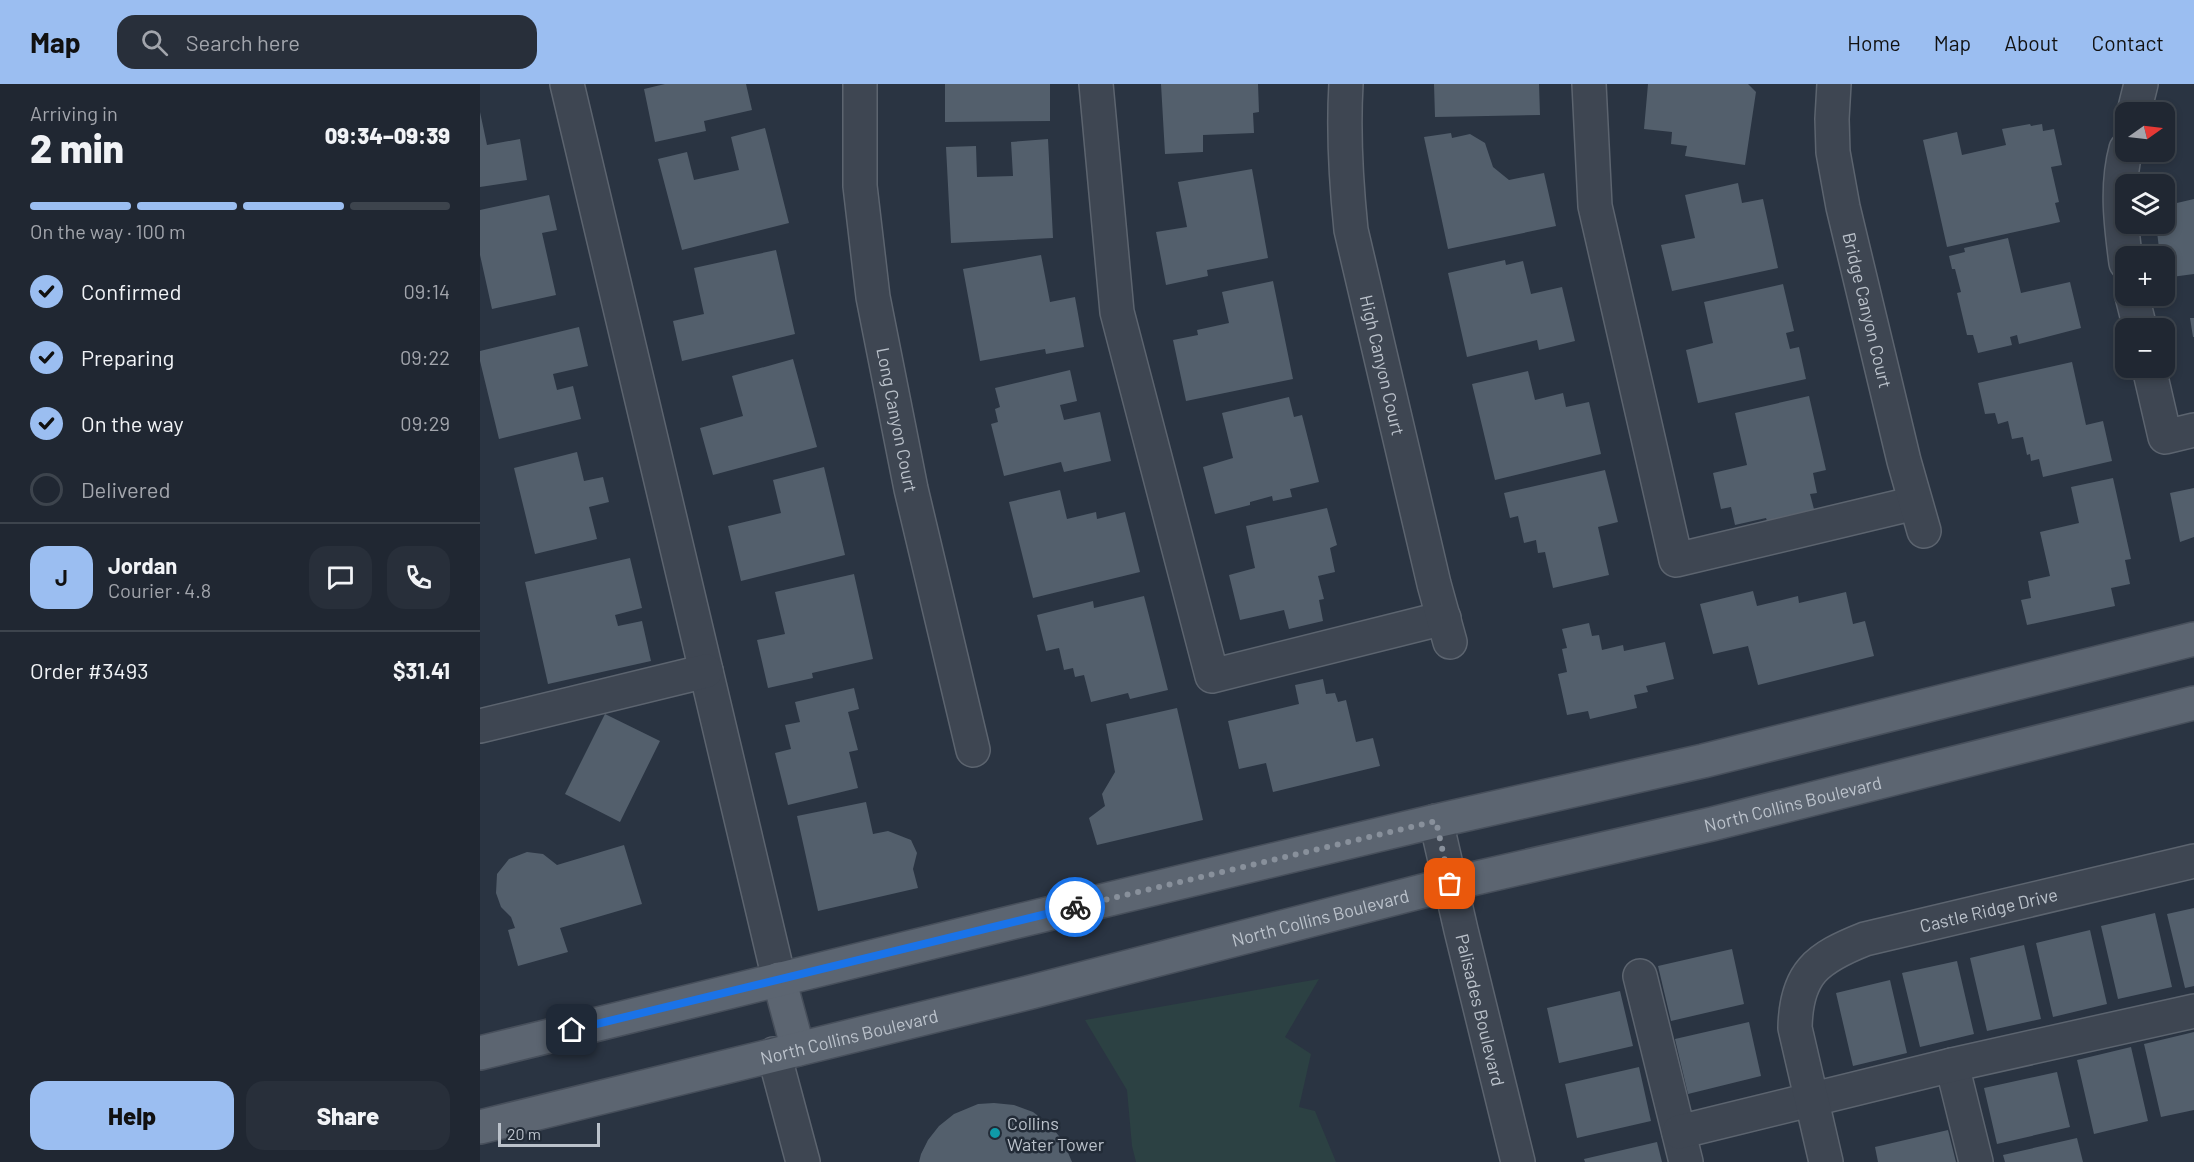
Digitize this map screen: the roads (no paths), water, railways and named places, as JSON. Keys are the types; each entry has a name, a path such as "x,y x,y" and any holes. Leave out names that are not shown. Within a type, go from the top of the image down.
{"main road":[{"path":"480,1053 1436,821 1703,761 2194,639"},
{"name":"North Collins Boulevard","path":"480,1127 1031,992 1450,884 1712,824 2194,703"},
{"path":"779,980 786,1052"}],"street":[{"path":"567,84 779,980"},
{"name":"Long Canyon Court","path":"860,84 860,186 873,297 911,489 973,750"},
{"name":"High Canyon Court","path":"1096,84 1117,312 1212,676 1447,630 1351,230 1346,176 1344,116 1346,84"},
{"name":"Bridge Canyon Court","path":"1588,84 1595,206 1676,560 1919,517 1843,207 1833,152 1834,84"},
{"path":"2136,102 2141,84"},
{"path":"2122,162 2121,218 2124,246"},
{"path":"2151,378 2165,437 2194,430"},
{"path":"480,726 706,671"},
{"name":"Palisades Boulevard","path":"1436,821 1518,1162"},
{"name":"Castle Ridge Drive","path":"1811,1100 1795,1028 1795,1009 1802,987 1814,967 1835,951 1865,939 2194,861"},
{"path":"1640,976 1682,1147 1811,1100 1953,1065 2194,1011"},
{"path":"786,1052 803,1162"},
{"path":"1953,1065 1976,1162"},
{"path":"1811,1100 1826,1162"}],"place":[{"name":"Collins Water Tower","path":"995,1133"}]}
